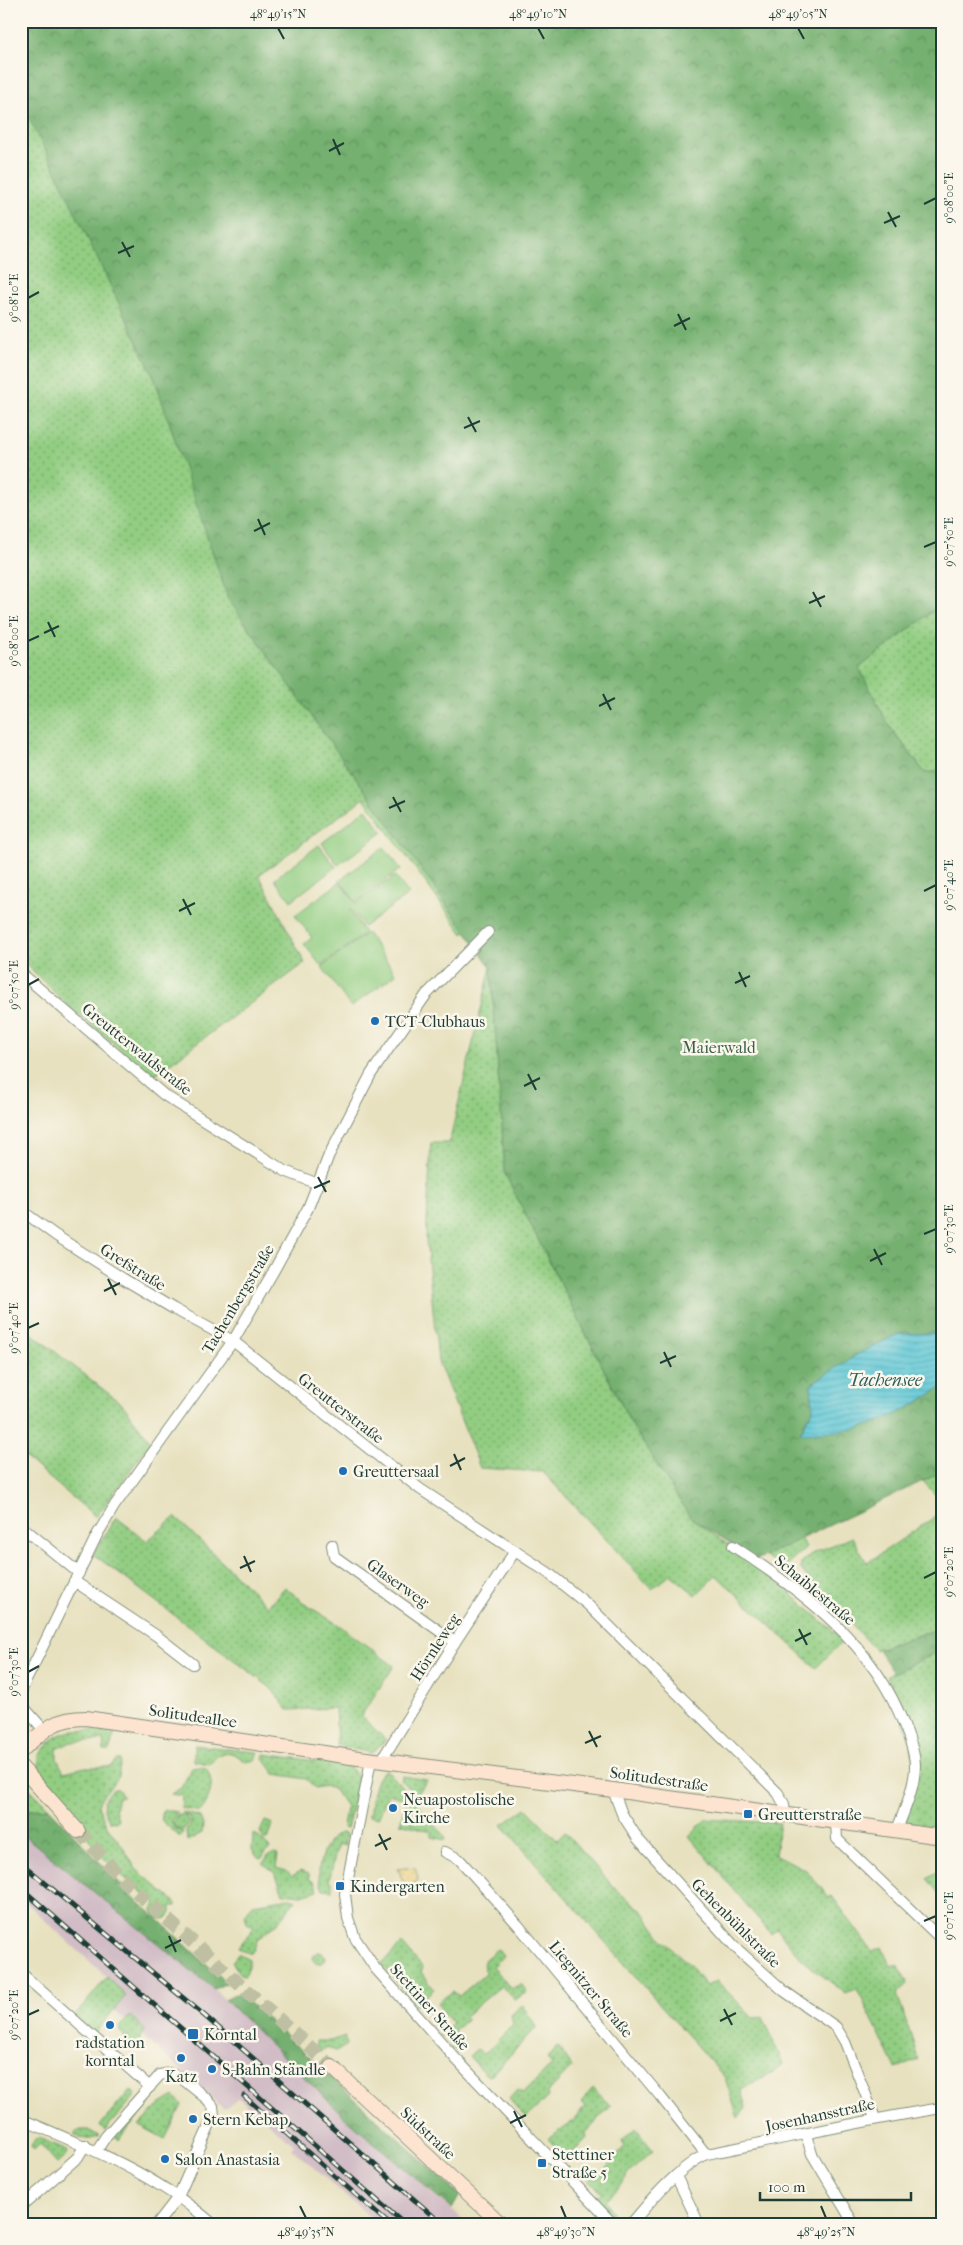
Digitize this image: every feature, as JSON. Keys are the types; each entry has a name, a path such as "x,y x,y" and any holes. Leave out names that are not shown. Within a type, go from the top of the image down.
{"main road":[{"name":"Solitudeallee","path":"21,1751 44,1730 64,1719 86,1718 376,1760"},
{"name":"Solitudestraße","path":"376,1760 613,1790 896,1832 942,1837"},
{"path":"21,1767 78,1832"},
{"name":"Südstraße","path":"332,2067 501,2224"}],"street":[{"name":"Tachenbergstraße","path":"21,1691 115,1505 233,1341 287,1248 318,1184 329,1155 371,1074 426,995 488,932"},
{"name":"Greutterwaldstraße","path":"21,973 164,1095 285,1171 318,1184"},
{"name":"Grefstraße","path":"21,1210 55,1235 122,1278 233,1341"},
{"name":"Greutterstraße","path":"233,1341 420,1490 515,1551 587,1604 778,1793 784,1804 784,1814"},
{"path":"21,1526 77,1577 193,1664"},
{"name":"Glaserweg","path":"332,1544 334,1556 454,1642"},
{"name":"Schaiblestraße","path":"733,1546 779,1576 827,1616 868,1658 895,1701 909,1737 916,1765 910,1794 896,1832"},
{"name":"Hörnleweg","path":"376,1760 515,1551"},
{"path":"21,1704 44,1730"},
{"name":"Stettiner Straße","path":"376,1760 345,1894 348,1918 355,1938 375,1968 456,2059 613,2224"},
{"name":"Gehenbühlstraße","path":"613,1790 622,1814 638,1839 737,1949 784,1992 836,2027 845,2042 875,2118"},
{"path":"836,1822 837,1839 942,1940"},
{"name":"Liegnitzer Straße","path":"445,1852 458,1859 518,1925 706,2154"},
{"path":"21,1973 150,2087"},
{"path":"97,2150 106,2136 160,2074 170,2073 180,2077 213,2106 214,2115 178,2197 157,2224"},
{"name":"Josenhansstraße","path":"706,2154 806,2135 875,2118 942,2108"},
{"path":"21,2119 122,2162 178,2197 213,2224"},
{"path":"806,2135 812,2154 854,2224"},
{"path":"21,2207 78,2157 85,2145"},
{"path":"631,2224 676,2176 694,2160 706,2154"},
{"path":"676,2176 699,2224"}],"shaded area":[{"path":"21,1833 214,1989 352,2124 468,2224 378,2224 292,2149 294,2145 239,2098 224,2109 114,2010 126,1995 21,1898"}],"green space":[{"name":"Maierwald","path":"21,21 942,21 827,669 942,802 942,1422 778,1503 806,1548 784,1568 694,1514 505,1174 633,1427 690,1517 773,1578 844,1640 816,1668 716,1575 696,1595 670,1574 652,1589 543,1472 480,1468 438,1361 426,1239 431,1143 449,1143 491,967 499,1085 495,913 463,934 364,798 259,875 305,963 153,1076 67,1005 21,959"},
{"name":"Maierwald","path":"21,21 942,21 942,604 859,668 888,724 925,773 942,771 942,1333 898,1334 858,1354 811,1384 813,1409 800,1432 840,1429 875,1422 908,1408 942,1386 942,1472 756,1560 690,1517 633,1427 505,1174 491,967 228,599 154,377 50,159 21,103"},
{"path":"942,604 942,771 925,773 888,724 859,668"},
{"path":"366,809 383,832 338,865 322,843"},
{"path":"319,845 336,867 291,901 274,879"},
{"path":"384,847 401,869 356,902 340,880"},
{"path":"395,876 409,894 364,927 350,909 365,933 321,966 304,944 312,938 295,915 340,882 356,904"},
{"path":"367,933 396,974 351,1007 322,967"},
{"path":"21,1325 122,1404 151,1442 96,1517 21,1454"},
{"path":"942,1472 942,1502 923,1481"},
{"path":"942,1512 942,1624 939,1628 875,1650 807,1577 801,1569 801,1563 811,1554 852,1537 867,1563"},
{"path":"116,1517 147,1541 175,1517 268,1606 285,1587 308,1606 339,1625 394,1666 361,1716 386,1740 371,1753 337,1745 335,1708 288,1710 271,1688 93,1554"},
{"path":"942,1624 942,1650 893,1673 878,1649 939,1628"},
{"path":"942,1650 942,1838 896,1832 915,1765 909,1737 887,1676"},
{"path":"93,1730 115,1733 109,1751 104,1751 103,1740 71,1742 57,1749 57,1759 64,1772 85,1767 111,1767 117,1760 120,1760 120,1770 117,1778 103,1795 98,1806 107,1826 123,1847 136,1869 176,1903 176,1906 171,1906 171,1913 167,1918 164,1919 156,1916 153,1909 156,1903 105,1860 43,1776 39,1767 39,1756 56,1737 68,1732"},
{"path":"194,1745 258,1752 255,1760 246,1762 231,1753 223,1753 210,1764 194,1761"},
{"path":"264,1754 346,1765 351,1768 358,1782 347,1829 343,1828 346,1807 335,1790 326,1786 315,1788 306,1779 275,1774 264,1759"},
{"path":"192,1768 206,1768 211,1780 209,1797 200,1812 181,1808 182,1796 171,1794 181,1788"},
{"path":"385,1770 390,1773 445,1836 445,1840 431,1837 431,1831 400,1823 406,1799 388,1794 378,1818 369,1816 377,1779"},
{"path":"403,1776 427,1780 416,1797 401,1780"},
{"path":"21,1780 49,1808 21,1811"},
{"path":"114,1789 118,1789 123,1797 118,1797 115,1809 118,1819 116,1822 110,1821 103,1804 106,1796"},
{"path":"49,1808 127,1891 227,1983 214,1989 21,1833 21,1811"},
{"path":"526,1808 557,1840 565,1832 617,1891 642,1910 663,1940 690,1965 706,1986 717,1981 753,2018 763,2017 783,2064 773,2073 741,2090 746,2108 738,2118 725,2078 502,1825"},
{"path":"164,1810 177,1812 172,1821 174,1828 183,1832 180,1837 162,1821 161,1813"},
{"path":"182,1812 200,1817 203,1825 202,1833 187,1841 186,1830 191,1824 189,1817"},
{"path":"178,1815 185,1815 189,1823 183,1830 176,1828 173,1823"},
{"path":"706,1819 780,1823 775,1854 806,1870 829,1897 832,1896 872,1951 882,1947 891,1966 898,1964 908,1984 897,1994 919,2060 896,2068 857,1989 845,1993 803,1961 777,1929 771,1934 689,1836"},
{"path":"265,1821 273,1824 268,1840 264,1840 260,1832"},
{"path":"340,1833 346,1834 345,1846 338,1844 329,1881 332,1882 332,1890 323,1889 319,1874 321,1858 329,1842"},
{"path":"253,1834 257,1835 270,1848 261,1859 252,1850"},
{"path":"275,1853 278,1855 276,1868 287,1871 292,1876 300,1871 309,1874 309,1879 314,1881 318,1890 302,1895 283,1893 275,1873 263,1863 268,1856"},
{"path":"942,1869 942,1898 927,1878"},
{"path":"290,1898 296,1900 278,1922 258,1939 253,1951 249,1953 238,1948 254,1927 247,1923 245,1915 253,1904"},
{"path":"402,1944 423,1968 421,1972 434,1989 416,2005 381,1964"},
{"path":"497,1949 503,1956 493,1966 511,1989 521,1984 527,1992 515,2000 501,1986 465,2016 467,2020 453,2031 465,2047 458,2053 450,2046 452,2043 446,2037 444,2038 439,2035 452,2023 437,2003 453,1991 459,1996 485,1974 484,1960"},
{"path":"317,1952 321,1952 325,1958 321,1964 317,1964 313,1960 313,1956"},
{"path":"238,1954 249,1960 245,1976 242,1976 232,1962"},
{"path":"107,1977 126,1995 91,2038 71,2021"},
{"path":"239,1993 460,2195 452,2209 352,2124 225,2000"},
{"path":"522,2005 537,2027 490,2076 485,2074 469,2056 477,2049 484,2054 513,2025 511,2015"},
{"path":"130,2016 145,2030 138,2043 128,2044 119,2027"},
{"path":"345,2036 347,2045 336,2052 328,2047 320,2051 316,2047 316,2041 330,2041"},
{"path":"558,2046 572,2067 547,2093 548,2097 525,2117 509,2099 517,2090 523,2093 552,2065 547,2058"},
{"path":"593,2088 611,2106 586,2133 587,2138 567,2159 548,2139 573,2121 586,2106 581,2102"},
{"path":"130,2090 136,2095 105,2130 100,2126"},
{"path":"174,2096 182,2105 165,2139 139,2125 159,2105"},
{"path":"145,2099 150,2103 119,2140 114,2135"},
{"path":"635,2128 653,2150 626,2176 626,2179 605,2201 613,2212 610,2215 596,2198 602,2193 586,2176 588,2173 596,2179 624,2147 621,2142"},
{"path":"80,2130 88,2130 99,2136 93,2139 84,2139 75,2134"},
{"path":"39,2138 65,2149 67,2152 65,2157 57,2163 40,2144 34,2150 31,2146 35,2139"}],"sand":[{"path":"415,1867 418,1879 414,1885 409,1886 404,1883 398,1869"}],"water":[{"name":"Tachensee","path":"942,1333 942,1386 913,1406 869,1425 829,1432 800,1433 813,1409 811,1384 858,1354 898,1334"}],"tunnel":[{"path":"78,1831 122,1879 332,2067"}],"railway":[{"path":"21,1863 206,2017 442,2224"},
{"path":"21,1888 404,2224"},
{"path":"244,2096 389,2224"}],"place":[{"name":"TCT-Clubhaus","path":"375,1021"},
{"name":"Greuttersaal","path":"343,1471"},
{"name":"Neuapostolische Kirche","path":"393,1808"},
{"name":"Greutterstraße","path":"748,1814"},
{"name":"Kindergarten","path":"340,1886"},
{"name":"radstation korntal","path":"110,2025"},
{"name":"Korntal","path":"193,2034"},
{"name":"Katz","path":"181,2058"},
{"name":"S-Bahn Ständle","path":"212,2069"},
{"name":"Stern Kebap","path":"193,2119"},
{"name":"Salon Anastasia","path":"165,2159"},
{"name":"Stettiner Straße 5","path":"542,2163"}]}
